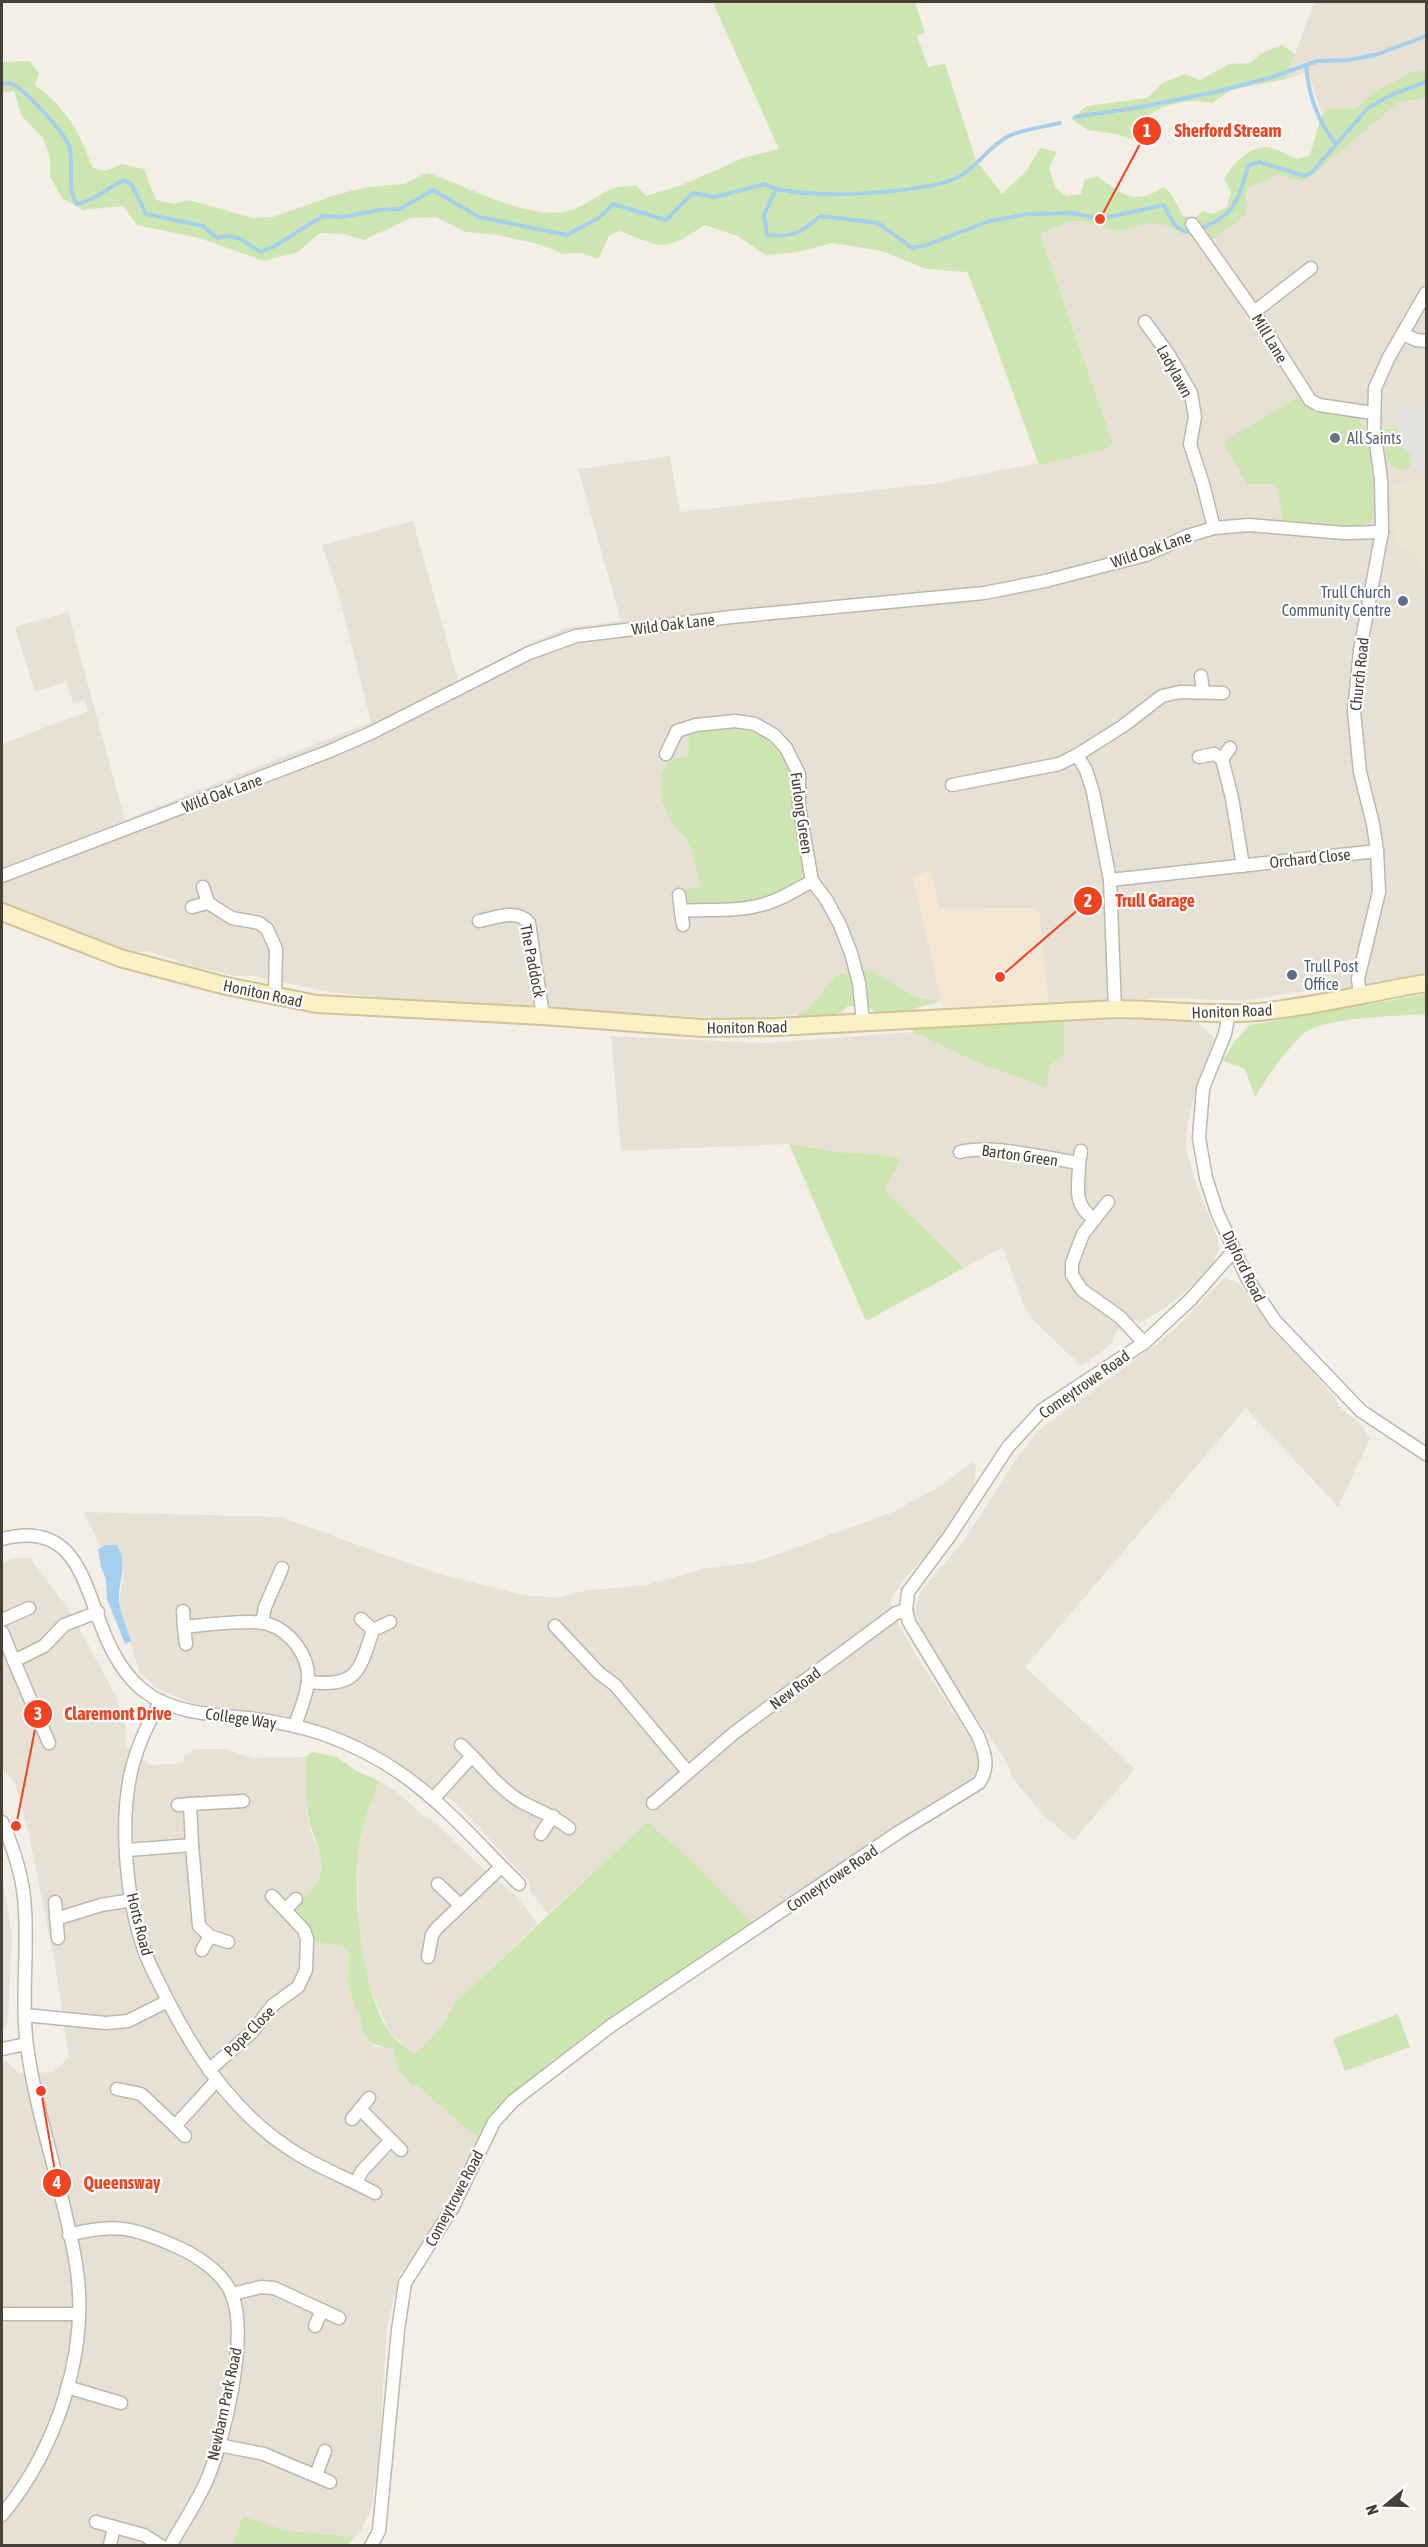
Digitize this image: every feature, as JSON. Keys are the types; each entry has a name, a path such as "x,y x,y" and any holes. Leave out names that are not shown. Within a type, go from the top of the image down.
{"street":[{"name":"Mill Lane","path":"1192,224 1254,312 1310,400 1319,405 1374,413"},
{"path":"1254,312 1311,268"},
{"name":"Church Road","path":"1360,994 1358,979 1379,892 1377,851 1359,764 1354,711 1360,650 1382,532 1382,478 1374,413 1375,388 1389,357 1426,293"},
{"name":"Ladylawn","path":"1145,322 1169,355 1191,393 1195,417 1190,444 1214,528"},
{"path":"1403,333 1416,340 1426,341"},
{"name":"Wild Oak Lane","path":"2,876 321,755 381,729 529,653 576,636 731,617 984,593 1046,581 1146,555 1187,536 1214,528 1249,525 1344,533 1382,532"},
{"path":"1201,676 1203,692"},
{"path":"959,779 1059,764 1123,726 1162,696 1172,693 1223,693"},
{"name":"Furlong Green","path":"666,754 677,731 696,725 735,721 755,724 774,735 790,754 799,774 799,806 812,881 826,899 851,953 859,983 863,1021"},
{"path":"1222,759 1230,748"},
{"path":"1199,757 1214,754 1222,759 1232,798 1244,866"},
{"path":"1077,755 1086,770 1093,792 1110,880 1115,1009"},
{"name":"Orchard Close","path":"1110,880 1377,851"},
{"path":"681,911 763,905 812,881"},
{"path":"204,887 208,903 232,918 259,923 267,929 276,949 275,996"},
{"path":"679,895 683,925"},
{"path":"192,907 208,903"},
{"name":"Honiton Road","path":"2,912 74,941 174,973 317,1004 543,1016 702,1028 776,1027 1115,1009 1229,1012 1287,1009 1426,983"},
{"name":"The Paddock","path":"478,921 517,914 525,917 529,923 543,1016"},
{"name":"Dipford Road","path":"1229,1012 1225,1034 1203,1088 1199,1138 1206,1178 1236,1252 1261,1303 1275,1321 1361,1411 1426,1454"},
{"name":"Barton Green","path":"960,1152 973,1148 1080,1157 1079,1205 1093,1218"},
{"path":"1108,1202 1093,1218 1083,1234 1072,1263 1072,1275 1082,1290 1120,1317 1144,1343"},
{"name":"Comeytrowe Road","path":"371,2546 379,2531 398,2330 405,2283 453,2207 494,2122 513,2102 612,2025 907,1827 979,1783 985,1773 985,1752 978,1736 909,1622 906,1610 908,1592 949,1537 1008,1447 1042,1410 1144,1343 1236,1252"},
{"name":"College Way","path":"2,1539 35,1535 52,1541 64,1550 83,1574 108,1643 119,1662 144,1691 178,1709 295,1726 323,1734 385,1762 434,1798 519,1884"},
{"path":"262,1623 282,1568"},
{"path":"2,1620 29,1608"},
{"name":"New Road","path":"653,1803 734,1733 896,1613 906,1610"},
{"path":"183,1611 186,1644"},
{"path":"14,1661 44,1646 64,1625 98,1612"},
{"path":"361,1619 373,1630"},
{"path":"308,1682 343,1682 352,1677 359,1667 373,1630 390,1622"},
{"path":"184,1627 262,1623 280,1629 299,1648 307,1669 308,1682 295,1726"},
{"path":"555,1625 592,1666 621,1693 688,1772"},
{"path":"2,1632 48,1743"},
{"name":"Horts Road","path":"161,1701 139,1744 132,1766 127,1799 127,1850 132,1900 146,1954 190,2042 209,2070 248,2115 268,2134 306,2158 375,2193"},
{"path":"461,1745 508,1793 553,1816 569,1828"},
{"path":"434,1798 472,1756"},
{"path":"228,1942 210,1936 199,1926 192,1845 184,1804 243,1801"},
{"path":"541,1834 553,1816"},
{"path":"2,1822 23,1888 26,2044 76,2263 79,2314 74,2356 54,2426 38,2461 17,2496 2,2515"},
{"path":"127,1850 192,1845"},
{"path":"428,1957 426,1934 501,1867"},
{"path":"438,1884 460,1905"},
{"name":"Pope Close","path":"209,2070 252,2032 273,2006 298,1987 306,1970 307,1939 304,1929 272,1896"},
{"path":"286,1909 296,1899"},
{"path":"56,1919 101,1905 132,1900"},
{"path":"55,1902 58,1938"},
{"path":"202,1950 210,1936"},
{"name":"Pope Close","path":"291,1994 298,2006"},
{"path":"25,2015 105,2023 128,2021 168,2001"},
{"path":"2,2049 26,2044"},
{"path":"175,2126 217,2080"},
{"path":"117,2089 141,2094 184,2136"},
{"path":"369,2098 356,2114 401,2150"},
{"path":"356,2183 362,2171 391,2140"},
{"name":"Newbarn Park Road","path":"69,2235 114,2226 151,2236 188,2251 203,2261 232,2294 237,2316 238,2342 219,2445 206,2482 170,2546"},
{"path":"232,2294 261,2287 274,2289 339,2318"},
{"path":"315,2326 322,2310"},
{"path":"2,2314 79,2314"},
{"path":"67,2387 121,2403"},
{"path":"219,2445 264,2454 330,2482"},
{"path":"315,2475 326,2451"},
{"path":"96,2522 144,2535 160,2546"},
{"path":"110,2545 114,2527"}],"shaded area":[{"path":"1314,2 1426,2 1426,973 1333,990 1332,987 1241,1001 1177,998 1048,1002 1039,913 1035,908 939,909 930,871 913,878 942,1001 917,998 870,970 836,975 808,1009 798,1014 762,1019 699,1017 385,998 324,991 254,976 237,976 195,967 148,951 130,953 2,904 2,744 88,711 84,700 73,703 66,682 35,692 15,627 68,612 125,820 371,722 340,600 322,545 413,521 458,680 566,628 621,621 578,469 670,456 680,512 938,483 1103,450 1084,360 1040,234 1068,222 1082,221 1118,232 1150,223 1165,225 1192,237 1248,198 1246,187 1279,175 1304,182 1336,155 1308,72 1286,79"},
{"path":"1426,405 1426,466 1410,468 1411,455 1402,448 1395,408"},
{"path":"1426,480 1426,579 1416,557 1396,543 1390,496 1392,487 1397,484"},
{"path":"931,871 939,909 1035,908 1039,913 1048,1002 943,1008 913,877"},
{"path":"1112,1016 1175,1019 1198,1023 1212,1035 1214,1040 1198,1081 1187,1125 1186,1147 1195,1182 1218,1238 1219,1250 1209,1270 1196,1283 1167,1306 1140,1323 1135,1320 1116,1332 1112,1344 1081,1366 1035,1322 1023,1304 1003,1247 964,1268 885,1190 899,1160 884,1155 838,1152 789,1144 621,1151 611,1036 765,1043 913,1032 976,1062 1047,1088 1050,1066 1065,1053 1064,1020"},
{"path":"1225,1277 1238,1283 1267,1322 1334,1396 1339,1406 1363,1427 1370,1439 1338,1507 1246,1408 1025,1667 1135,1769 1074,1840 1046,1818 1013,1779 1006,1761 954,1685 926,1637 914,1612 916,1603 922,1590 965,1539 1015,1461 1038,1431 1176,1328"},
{"path":"972,1462 976,1465 974,1487 939,1541 905,1578 890,1601 898,1623 914,1652 970,1738 979,1760 979,1769 969,1782 795,1893 754,1925 690,1859 647,1822 548,1914 530,1891 530,1883 482,1831 453,1801 420,1781 314,1725 282,1715 194,1704 158,1689 140,1673 121,1613 119,1599 124,1576 122,1556 117,1545 100,1546 84,1512 281,1517 436,1573 524,1595 558,1598 583,1591 647,1585 702,1569 756,1562 895,1511 944,1484"},
{"path":"30,1558 68,1608 116,1696 126,1728 125,1746 150,1765 183,1763 184,1756 195,1749 226,1749 253,1758 306,1757 307,1811 311,1833 320,1854 321,1870 317,1885 297,1906 297,1912 310,1930 313,1942 342,1946 349,1950 348,1980 374,2046 393,2049 399,2070 413,2086 416,2083 463,2126 479,2137 451,2198 426,2240 399,2275 387,2328 378,2462 372,2507 362,2529 355,2537 285,2530 243,2516 232,2545 2,2545 2,2061 8,2062 18,2073 53,2072 69,2057 55,1964 29,1835 15,1783 2,1769 2,1563 12,1559"},
{"path":"379,1781 400,1794 421,1814 435,1822 482,1868 516,1896 538,1923 457,2001 440,2028 415,2056 389,2031 378,2006 366,1976 359,1925 357,1857 364,1826"},
{"path":"2,1875 12,1936 8,2021 2,2032"}],"green space":[{"path":"717,2 915,2 925,33 917,36 928,67 945,64 976,160 1002,194 1027,170 1040,148 1057,152 1049,168 1055,187 1066,196 1081,194 1084,180 1097,176 1129,196 1144,196 1163,187 1170,192 1183,216 1195,218 1202,211 1212,214 1227,207 1231,192 1224,179 1247,153 1259,148 1270,147 1298,159 1310,155 1320,120 1326,108 1356,109 1372,93 1412,72 1426,69 1426,96 1399,102 1304,182 1279,175 1247,187 1246,214 1212,240 1192,237 1165,225 1150,223 1118,232 1082,221 1068,222 1040,234 1113,444 1103,450 1039,465 967,272 926,269 882,251 832,243 798,252 766,255 737,236 705,225 672,244 664,245 620,231 609,236 598,259 581,253 563,254 542,245 498,235 466,232 436,217 411,218 364,240 343,234 320,233 298,252 264,261 199,238 137,225 123,206 83,210 62,198 50,176 50,157 43,138 21,115 14,91 2,93 2,62 30,61 39,73 35,85 56,103 71,122 93,168 105,171 122,164 144,169 156,200 174,204 189,200 253,218 273,217 332,196 367,187 404,184 427,173 511,205 529,210 563,212 581,206 612,189 636,185 646,196 682,185 743,158 779,149 714,5"},
{"path":"1282,45 1295,54 1286,79 1231,90 1212,103 1195,101 1173,104 1158,110 1150,114 1148,127 1151,145 1116,134 1088,130 1071,119 1087,106 1147,98 1163,83 1184,74 1200,80 1229,64 1250,63 1262,53"},
{"path":"1302,395 1335,406 1354,415 1361,422 1372,457 1376,507 1373,520 1368,523 1361,526 1281,524 1282,513 1276,484 1247,484 1223,442"},
{"path":"1397,428 1402,448 1411,455 1410,468 1398,471 1387,460 1382,430"},
{"path":"731,729 763,735 776,744 785,758 797,794 805,868 799,880 772,896 718,905 689,903 685,889 701,887 689,842 672,823 661,799 661,776 669,760 689,756 688,740 693,732"},
{"path":"870,970 917,998 942,1001 916,1008 912,1012 879,1014 865,1005 848,1006 838,1014 831,1016 797,1018 798,1014 808,1009 836,975"},
{"path":"1426,994 1426,1014 1344,1021 1313,1028 1303,1034 1277,1064 1255,1097 1245,1069 1223,1061 1234,1042 1250,1025"},
{"path":"1064,1020 1065,1053 1050,1066 1047,1088 976,1062 913,1032 913,1028"},
{"path":"789,1144 838,1152 884,1155 900,1159 885,1190 964,1268 866,1321"},
{"path":"312,1752 337,1757 357,1771 379,1781 359,1846 357,1897 362,1946 366,1970 379,2013 391,2034 415,2055 440,2028 457,2001 647,1822 690,1859 754,1925 549,2063 490,2116 479,2137 463,2126 416,2084 413,2086 398,2070 393,2049 377,2045 367,2038 362,2028 359,2011 355,2009 348,1980 349,1950 342,1946 313,1942 297,1910 297,1906 314,1886 321,1872 321,1857 307,1806 306,1757"},
{"path":"1398,2014 1410,2047 1345,2071 1333,2039"},
{"path":"243,2516 285,2530 355,2537 347,2545 232,2545"}],"water":[{"path":"106,1545 117,1545 122,1559 119,1600 131,1641 125,1644 107,1599 106,1579 98,1549"}],"waterway":[{"path":"1075,117 1215,92 1269,78 1318,61 1348,60 1375,55 1426,36"},
{"path":"1306,66 1315,107 1336,144"},
{"path":"1200,229 1221,218 1234,205 1248,166 1259,162 1305,176 1312,172 1368,108 1393,94 1426,82"},
{"path":"2,83 15,86 25,93 48,117 67,142 71,156 72,192 77,204 90,200 125,180 132,185 146,214 203,226 217,238 234,237 260,252 273,247 323,216 342,217 400,209 433,190 479,217 567,235 600,217 613,204 666,220 693,193 715,197 765,184 780,190 829,194 912,189 935,185 960,176 1003,139 1011,135 1060,123"},
{"path":"776,190 764,214 767,235 796,233 820,216 878,223 912,248 927,245 989,221 1029,214 1072,213 1100,219 1164,205 1171,220 1178,228 1187,232 1193,231"}],"place":[{"name":"Sherford Stream","path":"1100,219"},
{"name":"All Saints","path":"1335,438"},
{"name":"Trull Church Community Centre","path":"1403,601"},
{"name":"Trull Post Office","path":"1292,975"},
{"name":"Trull Garage","path":"1000,977"},
{"name":"Claremont Drive","path":"16,1826"},
{"name":"Queensway","path":"41,2091"}]}
